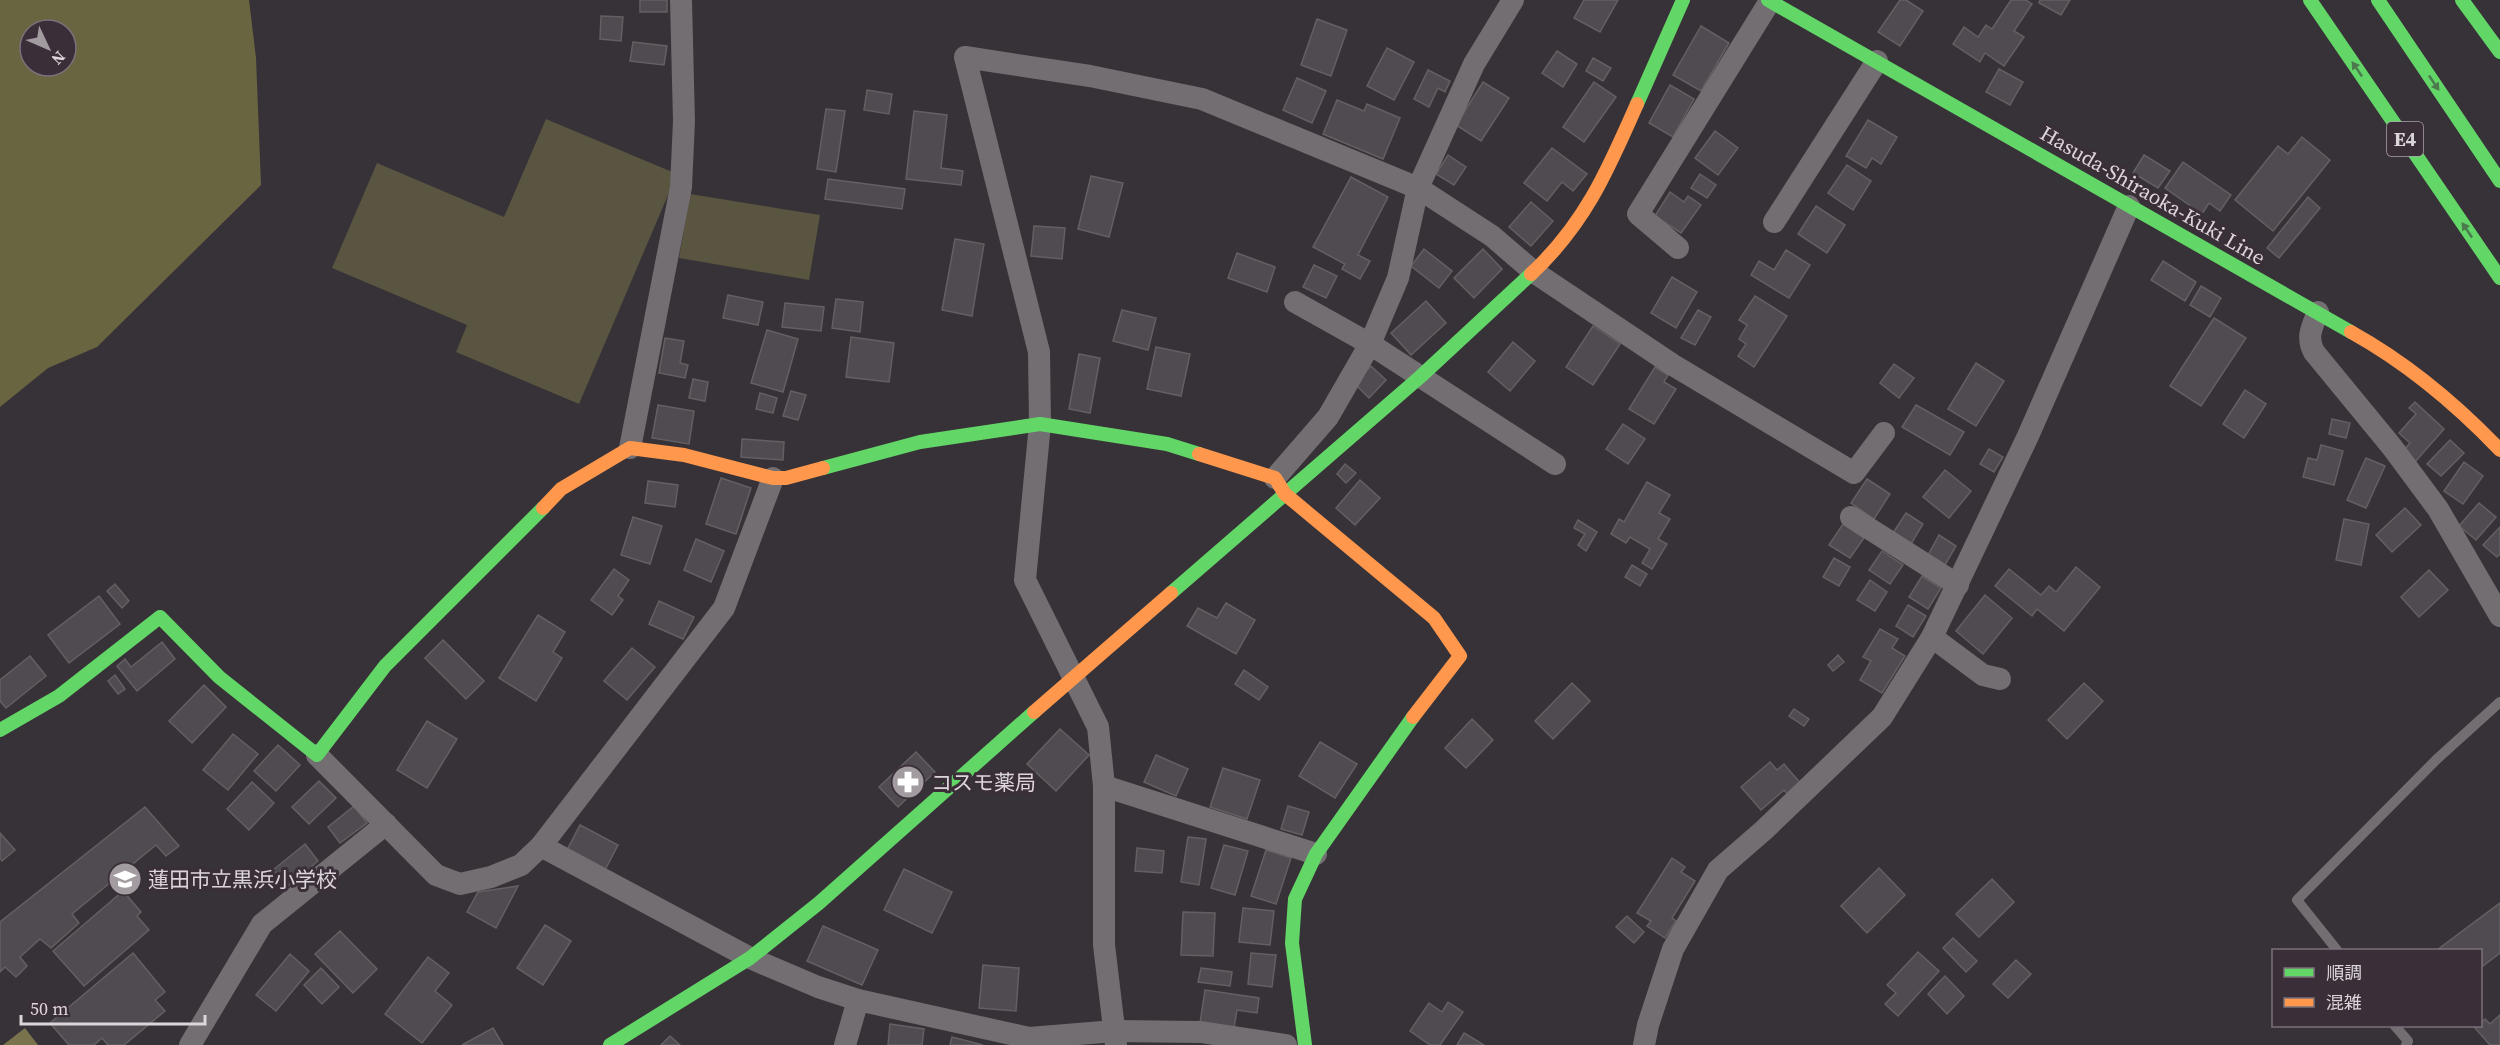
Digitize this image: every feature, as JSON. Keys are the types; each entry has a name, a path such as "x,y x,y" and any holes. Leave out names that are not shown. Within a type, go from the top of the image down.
{"main road":[{"path":"610,1045 750,958 819,903 1073,678 1280,486 1420,378 1534,272 1572,231 1609,169 1683,0"},
{"name":"E4","path":"2310,0 2500,278"},
{"name":"E4","path":"2378,0 2500,181"},
{"path":"2462,0 2500,52"},
{"name":"Hasuda-Shiraoka-Kuki Line","path":"1769,1 2377,346 2427,381 2478,426 2500,450"},
{"path":"0,730 59,696 160,617 219,677 317,755 385,666 561,489 630,448 684,455 773,478 786,478 920,441 1040,424 1167,444 1280,486 1434,618 1461,656 1396,739 1316,855 1295,899 1292,943 1305,1045"}],"street":[{"path":"630,448 681,187 684,121 681,0"},
{"path":"1280,486 1328,417 1370,344 1398,278 1418,188 1474,64 1513,0"},
{"path":"1678,248 1638,214 1769,1"},
{"path":"1116,1038 1104,945 1104,786 1098,727 1025,580 1040,424 1039,352 965,57 1090,76 1202,99 1418,188 1492,236 1534,272 1673,365 1854,474 1884,433"},
{"path":"1774,222 1877,61"},
{"path":"1644,1045 1648,1025 1672,950 1718,870 1764,830 1882,717 1932,637 2028,436 2129,206"},
{"path":"1295,302 1370,344 1555,464"},
{"path":"2319,312 2309,342 2314,352 2392,447 2438,509 2500,616"},
{"path":"317,755 436,875 460,884 491,877 521,865 541,846 724,608 773,478"},
{"path":"1851,517 1958,585"},
{"path":"1932,637 1983,675 2000,679"},
{"path":"1104,786 1316,855"},
{"path":"190,1045 262,924 387,824"},
{"path":"541,846 750,958 818,987 858,1000 1029,1038 1116,1038 1201,1032 1286,1045"},
{"path":"845,1045 858,1000"}],"lane":[{"path":"2335,949 2297,900 2437,759 2500,702"},
{"path":"2396,1027 2408,1041 2406,1045"}],"shaded area":[{"path":"0,0 249,0 256,58 261,185 97,347 48,368 0,407"},
{"path":"546,119 677,174 579,404 456,352 467,325 332,268 377,163 504,217"},
{"path":"690,194 820,215 809,280 679,258"},
{"path":"25,1028 38,1045 3,1045"}],"building":[{"path":"640,0 667,0 667,12 640,12"},
{"path":"1584,0 1618,0 1600,32 1574,18"},
{"path":"1900,0 1906,0 1923,11 1900,46 1878,32"},
{"path":"2011,0 2026,0 2032,4 2014,31 2024,37 2004,66 1985,53 1980,62 1953,44 1964,27 1978,37 1986,25 1992,29"},
{"path":"2040,0 2070,0 2061,15 2039,3"},
{"path":"601,16 623,17 621,41 600,39"},
{"path":"1317,19 1347,30 1331,76 1301,65"},
{"path":"1701,26 1729,43 1701,91 1673,75"},
{"path":"633,42 667,46 664,65 630,61"},
{"path":"1387,48 1414,62 1394,100 1367,86"},
{"path":"1557,51 1577,64 1563,87 1542,73"},
{"path":"1593,58 1611,68 1603,81 1586,71"},
{"path":"1999,69 2023,82 2010,105 1986,92"},
{"path":"1428,70 1450,81 1445,92 1438,88 1429,107 1414,99"},
{"path":"1297,78 1326,91 1312,123 1283,110"},
{"path":"1483,82 1509,98 1481,141 1456,125"},
{"path":"1594,82 1616,97 1584,142 1563,127"},
{"path":"1670,85 1694,99 1673,137 1649,123"},
{"path":"867,90 892,94 889,114 864,110"},
{"path":"1337,100 1364,111 1367,104 1400,118 1383,159 1323,134"},
{"path":"826,109 845,111 836,172 817,169"},
{"path":"914,111 947,115 941,168 963,171 961,185 906,179"},
{"path":"1868,120 1897,137 1881,164 1872,158 1866,168 1846,156"},
{"path":"1715,131 1738,148 1718,175 1695,158"},
{"path":"2302,137 2330,160 2273,231 2235,200 2278,146 2288,154"},
{"path":"1552,148 1587,174 1573,191 1562,182 1547,201 1524,183"},
{"path":"1448,155 1466,167 1454,185 1436,174"},
{"path":"2144,155 2170,171 2158,188 2133,173"},
{"path":"2183,162 2231,195 2220,211 2209,203 2202,214 2165,188"},
{"path":"1847,165 1871,181 1853,210 1828,193"},
{"path":"1700,174 1716,185 1707,198 1691,188"},
{"path":"1091,176 1123,183 1109,237 1078,229"},
{"path":"1351,177 1388,197 1358,255 1370,261 1360,279 1342,269 1345,264 1313,247"},
{"path":"828,179 905,189 902,209 825,199"},
{"path":"1670,192 1684,202 1688,196 1701,205 1681,233 1655,216"},
{"path":"2308,197 2320,208 2279,258 2267,248"},
{"path":"1531,202 1553,221 1531,246 1509,227"},
{"path":"1816,206 1845,225 1827,253 1798,234"},
{"path":"1034,226 1065,228 1062,259 1031,256"},
{"path":"955,239 984,244 972,316 942,310"},
{"path":"1424,249 1452,271 1439,288 1411,266"},
{"path":"1483,249 1502,269 1474,298 1454,278"},
{"path":"1786,250 1810,265 1789,298 1751,275 1759,261 1774,270"},
{"path":"1237,253 1275,267 1267,292 1228,278"},
{"path":"2163,261 2196,282 2185,301 2151,280"},
{"path":"1314,265 1337,276 1326,298 1303,287"},
{"path":"1672,277 1697,292 1676,328 1651,313"},
{"path":"2201,286 2221,298 2210,317 2190,305"},
{"path":"728,295 763,302 758,325 723,318"},
{"path":"1755,296 1787,316 1754,367 1738,356 1746,344 1739,339 1747,325 1739,320"},
{"path":"836,299 863,302 860,332 832,328"},
{"path":"1426,301 1446,323 1411,355 1391,333"},
{"path":"785,303 824,307 821,331 782,327"},
{"path":"1122,310 1156,318 1148,350 1113,341"},
{"path":"1698,310 1711,317 1695,345 1681,338"},
{"path":"2214,318 2246,338 2201,406 2170,386"},
{"path":"1593,326 1620,344 1593,385 1566,367"},
{"path":"767,330 798,339 783,392 751,383"},
{"path":"851,337 894,343 889,382 846,377"},
{"path":"665,338 684,341 680,363 688,365 685,378 659,373"},
{"path":"1513,342 1535,361 1510,391 1488,372"},
{"path":"1156,347 1190,354 1181,396 1147,389"},
{"path":"1079,354 1100,358 1090,413 1069,409"},
{"path":"1976,363 2004,381 1976,426 1948,409"},
{"path":"1894,364 1914,378 1899,398 1880,383"},
{"path":"1371,366 1386,380 1369,398 1354,383"},
{"path":"1655,367 1668,375 1664,382 1676,389 1654,424 1629,409"},
{"path":"693,379 708,382 705,401 689,398"},
{"path":"2245,390 2266,404 2244,438 2223,424"},
{"path":"791,391 806,395 798,420 783,416"},
{"path":"760,393 777,398 773,413 756,409"},
{"path":"2415,402 2444,429 2415,462 2403,451 2410,443 2399,433 2416,414 2409,408"},
{"path":"658,405 694,411 689,444 652,438"},
{"path":"1916,405 1964,432 1950,455 1902,427"},
{"path":"2332,419 2350,423 2346,438 2329,434"},
{"path":"1623,424 1645,439 1628,464 1606,449"},
{"path":"742,439 784,442 783,460 741,457"},
{"path":"2450,440 2464,453 2441,476 2427,464"},
{"path":"2321,445 2343,451 2334,485 2303,477 2308,458 2317,460"},
{"path":"1989,449 2003,457 1994,472 1980,464"},
{"path":"2366,458 2385,466 2366,508 2347,500"},
{"path":"2464,462 2483,476 2463,504 2444,491"},
{"path":"1345,464 1356,473 1346,483 1337,474"},
{"path":"1945,470 1971,491 1949,518 1923,497"},
{"path":"721,478 751,488 736,534 706,524"},
{"path":"1867,479 1890,494 1874,519 1851,503"},
{"path":"1360,480 1380,498 1355,525 1336,508"},
{"path":"648,481 678,485 675,507 645,503"},
{"path":"1647,482 1670,495 1659,513 1670,519 1658,539 1667,544 1652,569 1642,563 1650,549 1630,537 1626,543 1611,534 1619,519 1624,522"},
{"path":"2479,503 2496,517 2476,540 2459,526"},
{"path":"2405,508 2421,525 2392,552 2376,535"},
{"path":"1906,513 1923,524 1911,544 1893,533"},
{"path":"633,517 662,526 650,564 621,555"},
{"path":"2344,519 2369,524 2361,565 2336,560"},
{"path":"1578,520 1597,532 1586,551 1578,545 1585,534 1574,528"},
{"path":"1843,524 1864,538 1850,558 1829,545"},
{"path":"2500,527 2500,554 2497,557 2483,545"},
{"path":"1939,535 1956,546 1945,565 1928,555"},
{"path":"696,539 724,551 711,582 684,570"},
{"path":"1882,551 1903,565 1890,584 1869,570"},
{"path":"1834,558 1850,567 1839,586 1823,577"},
{"path":"1632,565 1647,574 1640,586 1625,577"},
{"path":"2076,567 2100,587 2064,631 2037,609 2032,616 1995,586 2009,569 2041,595 2049,586 2056,592"},
{"path":"614,569 629,580 618,596 623,600 612,615 591,600"},
{"path":"2429,570 2448,590 2419,617 2401,597"},
{"path":"1922,576 1941,588 1928,609 1909,597"},
{"path":"1870,580 1887,592 1875,611 1857,600"},
{"path":"115,584 129,601 122,608 107,591"},
{"path":"1985,595 2012,618 1983,654 1956,631"},
{"path":"99,596 120,624 69,663 48,635"},
{"path":"659,601 694,617 683,639 649,624"},
{"path":"1226,603 1255,620 1236,654 1187,626 1198,608 1217,618"},
{"path":"1908,605 1926,616 1913,637 1896,626"},
{"path":"538,615 565,632 553,652 562,658 536,701 499,678"},
{"path":"1880,629 1898,639 1892,648 1905,656 1882,693 1860,680 1871,661 1863,657"},
{"path":"443,640 484,681 466,699 425,658"},
{"path":"162,642 175,659 137,691 117,666 125,659 131,667"},
{"path":"632,648 655,667 627,700 604,681"},
{"path":"1838,655 1844,662 1833,671 1828,665"},
{"path":"30,656 46,676 6,708 0,701 0,680"},
{"path":"1244,670 1268,687 1259,700 1235,684"},
{"path":"115,675 125,689 118,694 108,681"},
{"path":"1572,683 1590,701 1553,739 1535,721"},
{"path":"2084,683 2103,701 2067,739 2048,720"},
{"path":"204,685 226,707 192,743 169,721"},
{"path":"1794,709 1809,719 1804,726 1789,716"},
{"path":"1472,719 1493,740 1466,768 1445,748"},
{"path":"427,721 457,739 427,788 397,770"},
{"path":"1060,729 1089,755 1056,791 1027,764"},
{"path":"233,734 258,754 228,790 203,770"},
{"path":"1320,742 1357,764 1335,798 1299,776"},
{"path":"278,745 300,765 276,791 254,771"},
{"path":"916,752 935,772 898,807 879,787"},
{"path":"1156,755 1188,769 1176,796 1144,782"},
{"path":"1770,762 1777,770 1784,764 1801,784 1788,795 1784,790 1761,810 1741,787"},
{"path":"1223,768 1260,780 1247,819 1210,807"},
{"path":"319,781 336,798 309,824 292,807"},
{"path":"252,782 274,803 249,830 227,809"},
{"path":"354,806 367,823 340,843 328,827"},
{"path":"1288,806 1309,812 1302,835 1281,829"},
{"path":"145,807 179,846 166,856 156,845 72,914 79,923 51,948 40,939 20,957 27,966 16,977 5,967 0,972 0,922"},
{"path":"580,825 618,845 605,870 567,850"},
{"path":"0,833 15,850 2,861 0,858"},
{"path":"1188,837 1206,839 1199,885 1181,882"},
{"path":"305,844 318,861 287,887 273,870"},
{"path":"1224,845 1248,851 1235,895 1211,888"},
{"path":"1137,848 1164,851 1162,873 1135,871"},
{"path":"1266,850 1291,858 1276,904 1251,896"},
{"path":"1672,858 1685,867 1681,872 1695,881 1672,918 1676,921 1665,938 1647,926 1651,921 1637,913"},
{"path":"1879,868 1905,895 1867,933 1841,906"},
{"path":"904,869 952,892 932,933 884,910"},
{"path":"1992,879 2014,902 1979,937 1956,914"},
{"path":"518,886 496,928 467,912 478,892"},
{"path":"123,891 141,912 137,916 149,930 84,986 53,951"},
{"path":"2500,903 2500,953 2482,966 2482,949 2438,949"},
{"path":"1243,908 1274,911 1270,945 1239,942"},
{"path":"1183,912 1215,913 1213,956 1181,955"},
{"path":"1627,916 1644,932 1634,943 1616,927"},
{"path":"545,925 571,941 543,985 517,968"},
{"path":"823,926 878,950 862,985 807,961"},
{"path":"340,931 377,969 353,993 315,954"},
{"path":"1953,938 1977,961 1966,972 1943,948"},
{"path":"1918,952 1939,971 1898,1016 1885,1004 1896,993 1887,985"},
{"path":"133,953 165,992 155,1000 165,1011 124,1045 108,1045 102,1038 94,1045 69,1045 50,1023"},
{"path":"1251,953 1276,955 1272,987 1248,984"},
{"path":"290,954 309,971 276,1011 256,995"},
{"path":"428,957 449,973 435,991 452,1005 422,1043 385,1014"},
{"path":"2016,960 2031,974 2008,998 1993,984"},
{"path":"983,965 1019,968 1016,1011 979,1008"},
{"path":"321,968 339,987 322,1004 304,985"},
{"path":"1201,968 1232,972 1230,986 1198,982"},
{"path":"1945,976 1964,996 1947,1014 1928,994"},
{"path":"1205,990 1259,998 1257,1013 1237,1010 1234,1028 1200,1023"},
{"path":"1448,1002 1463,1012 1440,1045 1430,1045 1410,1031 1429,1003 1442,1012"},
{"path":"2500,1015 2500,1045 2490,1045 2475,1028 2482,1027 2482,1022 2485,1019 2490,1024"},
{"path":"890,1024 924,1029 922,1045 888,1045"},
{"path":"493,1028 503,1045 462,1045"},
{"path":"1464,1033 1484,1045 1457,1045"},
{"path":"670,1036 680,1045 661,1045"},
{"path":"952,1037 983,1045 950,1045"}],"traffic: fast":[{"path":"1637,104 1683,0"},
{"path":"1768,0 2351,332"},
{"path":"2310,0 2500,278"},
{"path":"2378,0 2500,181"},
{"path":"2462,0 2500,52"},
{"path":"1171,593 1420,377 1531,274"},
{"path":"823,468 920,442 1040,424 1167,444 1199,454"},
{"path":"0,730 59,696 160,617 219,677 317,755 385,666 543,508"},
{"path":"610,1045 750,958 819,903 1034,712"},
{"path":"1305,1045 1292,943 1295,899 1316,854 1413,717"}],"traffic: slow":[{"path":"1531,274 1550,255 1581,216 1605,174 1637,104"},
{"path":"2351,332 2392,357 2430,385 2500,450"},
{"path":"543,508 561,489 630,448 684,455 773,478 786,478 823,468"},
{"path":"1199,454 1275,478 1285,494 1434,618 1460,656 1413,717"},
{"path":"1034,712 1171,593"}],"place":[{"name":"コスモ薬局","path":"908,782"},
{"name":"蓮田市立黒浜小学校","path":"125,879"}]}
